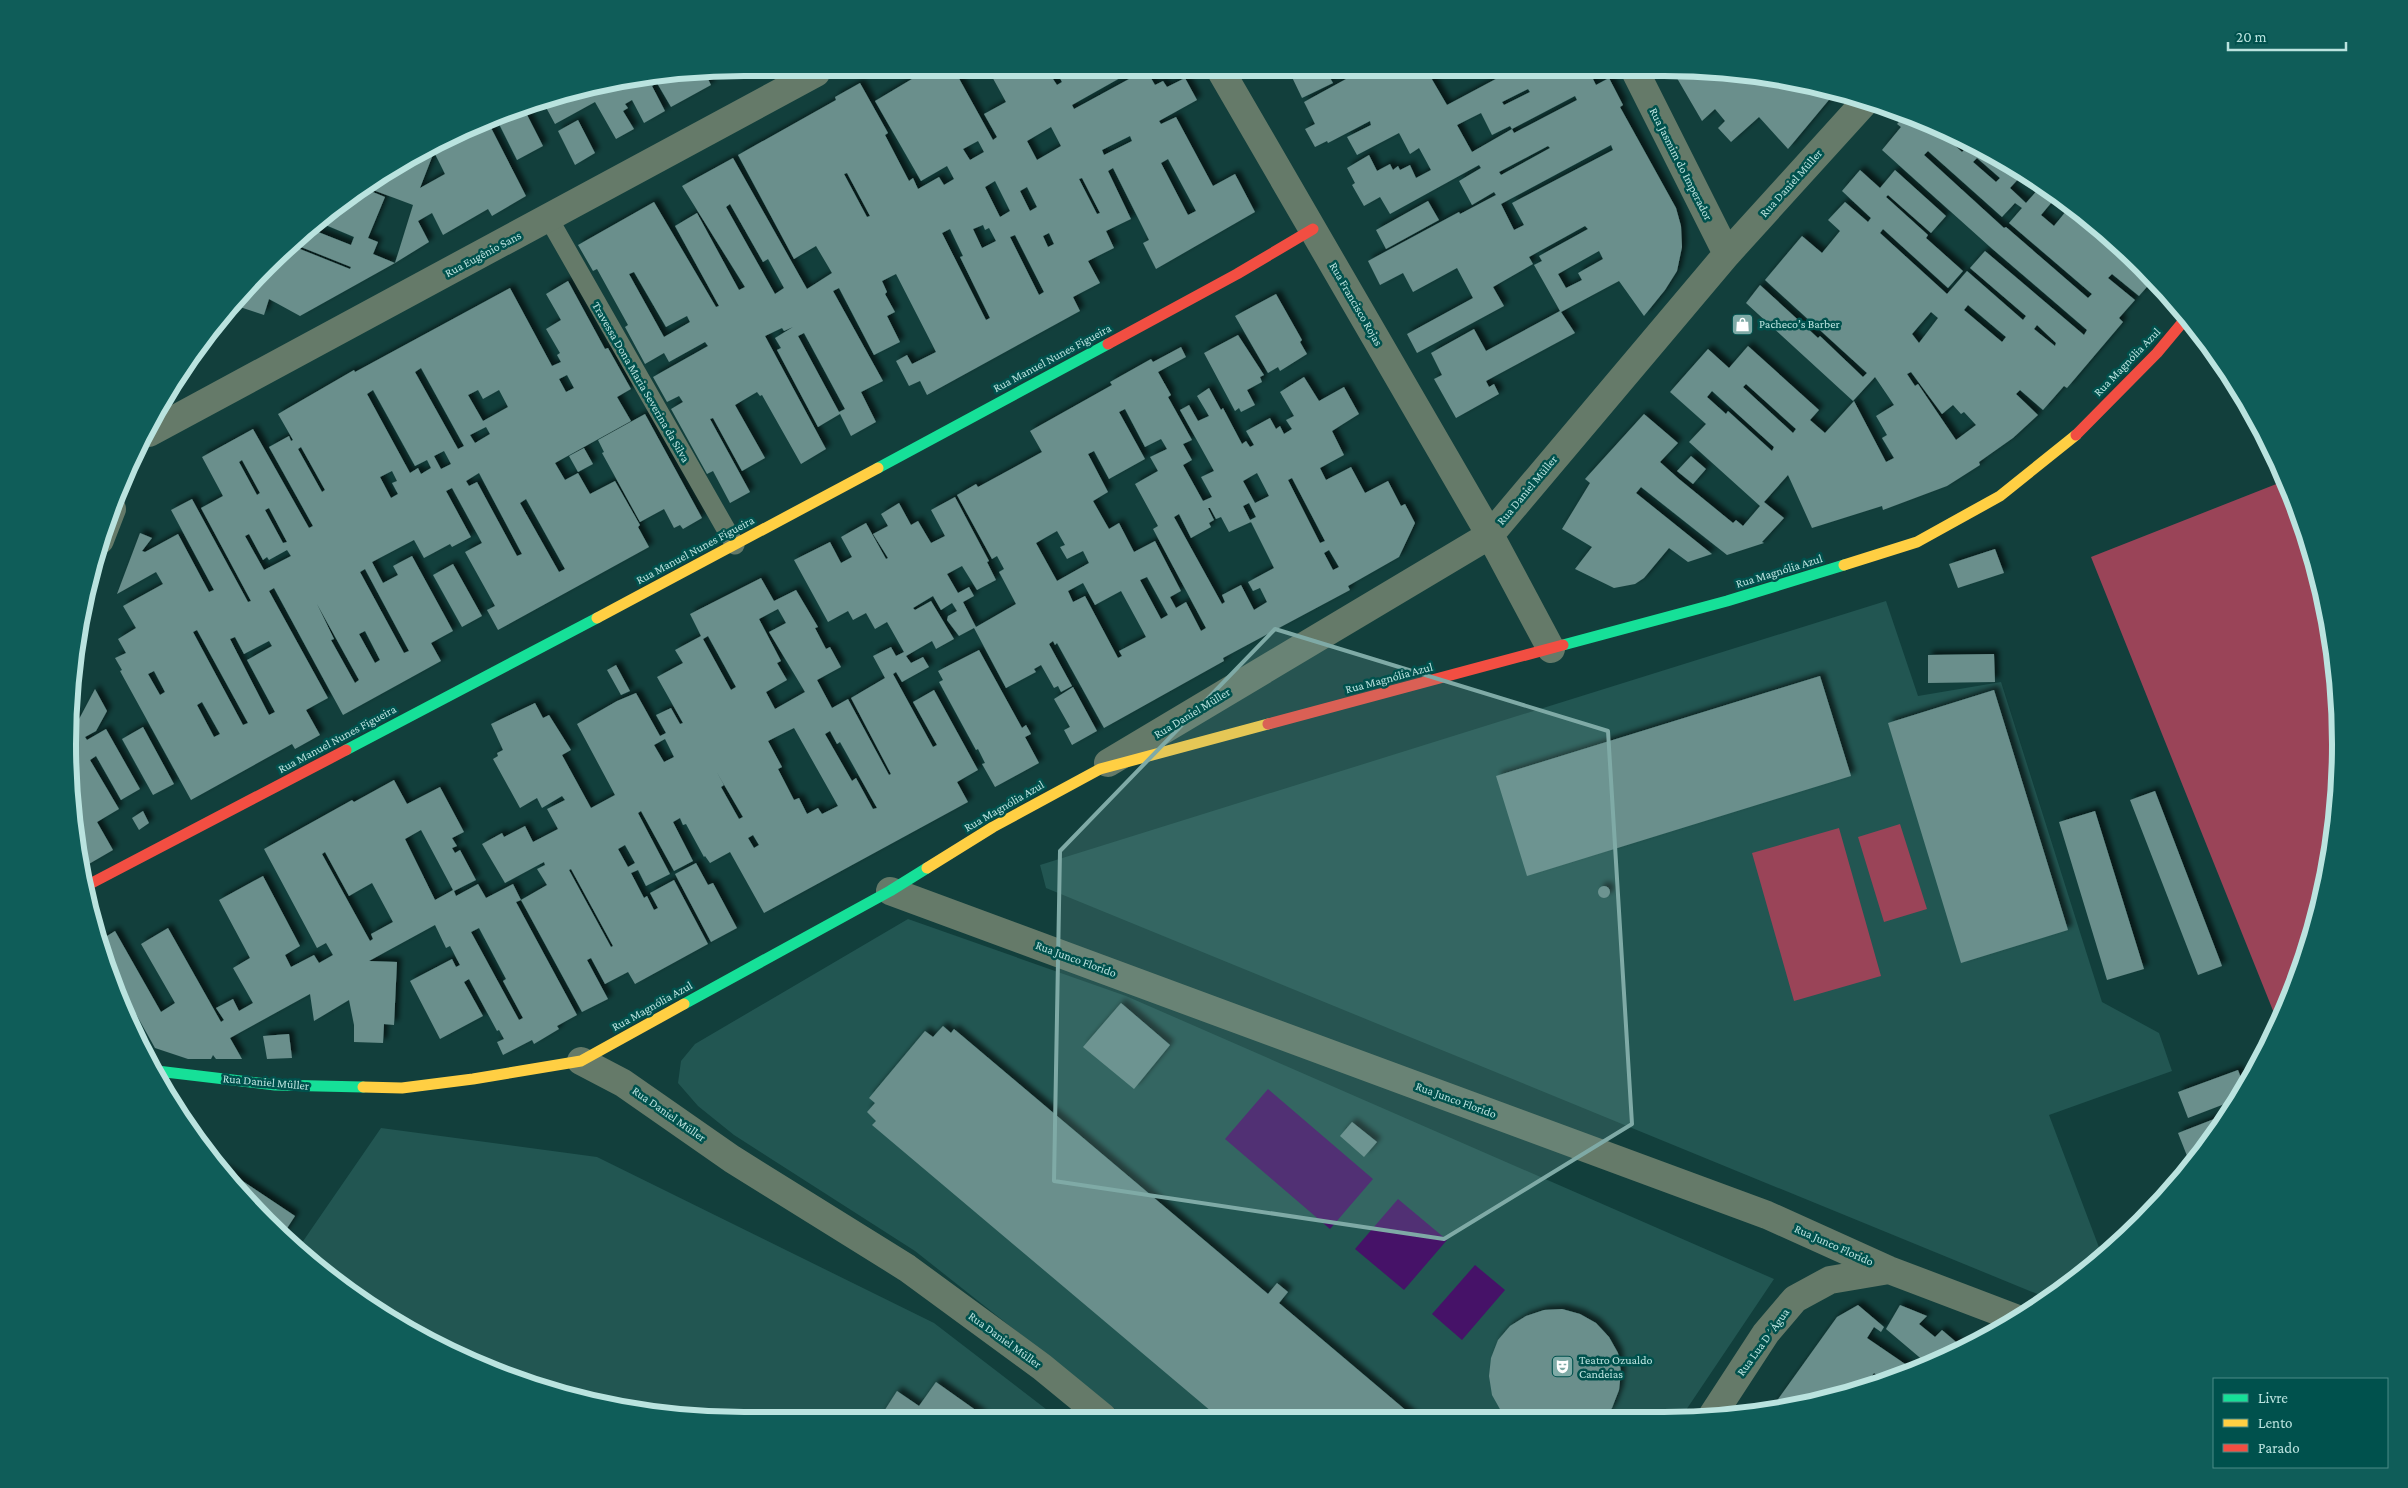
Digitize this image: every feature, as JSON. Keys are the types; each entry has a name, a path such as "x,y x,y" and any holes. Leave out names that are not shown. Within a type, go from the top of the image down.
{"street":[{"name":"Rua Francisco Rojas","path":"1224,76 1490,535 1551,649"},
{"name":"Rua Jasmim do Imperador","path":"1638,76 1727,254"},
{"name":"Rua Eugênio Sans","path":"155,430 548,219 799,77"},
{"name":"Rua Daniel Müller","path":"1100,769 1490,535 1727,254 1861,106"},
{"name":"Rua Manuel Nunes Figueira","path":"91,883 735,545 1229,279 1313,229"},
{"name":"Rua Magnólia Azul","path":"582,1061 890,891 993,827 1100,769 1727,601 1917,542 2000,496 2078,432 2158,353 2182,323"},
{"name":"Rua Junco Florido","path":"890,891 1767,1215 1889,1270 2009,1315"},
{"name":"Rua Daniel Müller","path":"163,1072 275,1085 402,1088 473,1079 582,1061 623,1083 732,1159 907,1268 1042,1367 1097,1412"},
{"name":"Rua Lua D´Água","path":"1716,1409 1766,1333 1795,1299 1830,1280 1889,1270"}],"lane":[{"name":"Travessa Dona Maria Severina da Silva","path":"548,219 735,545"}],"highlighted area":[{"path":"1275,629 1608,731 1632,1124 1444,1239 1054,1181 1060,851"}],"shaded area":[{"path":"2279,483 2281,488 2309,571 2319,614 2326,657 2332,744 2326,831 2319,874 2309,917 2296,959 2274,1014 2091,557"},
{"path":"1886,601 1918,696 2001,682 2102,1002 2159,1033 2172,1071 2049,1115 2100,1250 2071,1274 2040,1295 1046,888 1040,865"},
{"path":"1900,824 1927,909 1884,922 1858,837"},
{"path":"1839,828 1881,976 1794,1001 1752,853"},
{"path":"908,919 1126,996 1774,1279 1685,1411 1119,1412 915,1251 734,1135 698,1106 678,1083 681,1061 695,1044"},
{"path":"1268,1089 1373,1179 1330,1229 1225,1139"},
{"path":"381,1128 597,1157 934,1323 1050,1412 744,1412 657,1406 614,1399 571,1389 529,1376 488,1361 449,1343 373,1299 337,1274 301,1244"},
{"path":"1398,1199 1447,1240 1404,1290 1355,1249"},
{"path":"1475,1265 1505,1290 1462,1340 1432,1314"}],"building":[{"path":"917,76 958,76 993,140 997,137 984,114 1006,102 992,76 1051,76 1057,85 1062,82 1059,76 1124,76 1072,105 1074,109 1134,76 1150,76 1155,85 1163,81 1167,87 1185,78 1197,100 1159,121 1161,124 1176,117 1213,186 1235,174 1255,212 1156,269 1143,243 1149,240 1113,168 1108,171 1131,219 1106,231 1114,248 1088,261 1100,283 1073,297 1080,311 927,395 920,381 909,386 896,361 907,355 912,364 936,352 896,274 882,281 887,292 885,294 895,312 887,316 900,342 874,355 839,288 833,291 883,381 861,392 876,422 851,436 840,414 818,427 777,350 781,348 775,338 793,327 784,331 782,328 765,336 826,449 801,464 762,395 760,396 757,392 735,405 765,458 742,471 713,418 710,419 750,492 730,503 713,471 707,474 671,409 683,402 679,396 667,402 653,377 708,346 705,342 669,362 664,353 645,364 625,327 628,325 597,269 593,271 578,245 654,202 716,307 719,306 675,226 697,213 739,290 745,287 682,186 733,158 807,289 832,273 816,246 794,259 738,155 836,100 835,97 860,83 888,133 885,135 909,181 913,178 918,189 939,177 944,185 954,179 947,166 921,181 875,101","holes":["1051,127 1061,146 1037,160 1027,141","1130,136 1132,141 1104,155 1102,150","978,141 984,152 970,160 963,149","1168,159 1196,211 1188,215 1161,163","847,173 870,216 867,217 844,174","1082,178 1100,213 1097,214 1079,179","995,181 1010,211 1000,217 985,187","1027,187 1037,207 1030,211 1020,191","730,204 763,262 768,259 784,288 775,294 726,207","983,225 985,230 989,228 996,241 982,248 973,229","950,229 963,256 960,257 990,318 986,320 942,233","1049,233 1054,244 1048,247 1043,236","1015,235 1044,292 1039,295 1010,237","634,272 666,327 687,316 690,322 664,337 629,274","804,333 845,409 839,412 798,336"]},
{"path":"1291,76 1329,76 1333,83 1302,98"},
{"path":"1352,76 1430,76 1447,105 1501,76 1592,76 1596,85 1609,78 1623,105 1620,107 1676,208 1681,226 1682,247 1677,271 1665,290 1644,316 1619,281 1561,312 1575,333 1486,381 1489,387 1494,384 1499,394 1456,418 1434,379 1442,375 1431,353 1474,329 1486,351 1560,311 1534,265 1542,261 1539,256 1588,229 1585,226 1529,257 1533,264 1493,287 1504,306 1417,353 1407,334 1473,298 1457,268 1413,292 1403,273 1380,285 1368,261 1459,212 1460,214 1496,195 1494,192 1472,205 1459,181 1481,168 1479,165 1390,214 1380,197 1364,206 1352,185 1355,183 1347,168 1369,155 1377,171 1390,164 1393,170 1398,166 1400,170 1410,165 1416,178 1431,170 1419,148 1410,154 1399,133 1357,155 1347,137 1371,125 1370,121 1328,143 1327,141 1315,147 1305,129 1315,124 1304,102","holes":["1528,89 1530,92 1504,105 1502,102","1575,96 1577,100 1514,133 1512,129","1481,113 1492,135 1510,126 1512,129 1472,152 1457,125","1611,145 1613,150 1512,203 1524,225 1514,230 1501,204","1548,146 1550,148 1501,175 1499,172","1599,251 1603,259 1578,273 1582,280 1566,288 1558,274"]},
{"path":"1676,77 1751,82 1831,98 1788,149 1759,117 1731,142 1718,128 1725,121 1715,109 1702,121"},
{"path":"707,78 711,85 671,107 657,83 652,86 665,111 644,123 632,100 625,104 628,108 623,111 634,129 616,139 595,102 555,124 546,107 571,99 657,82"},
{"path":"526,113 543,146 517,160 499,123"},
{"path":"578,120 595,153 575,165 558,131"},
{"path":"1901,120 1920,127 1950,141 1962,152 1966,148 1998,166 2018,179 2010,188 2026,203 2037,190 2053,201 2041,215 2054,226 2066,211 2104,242 2148,285 2139,296 2112,274 2108,278 2135,300 2119,318 2123,322 2067,388 2064,386 2043,410 2020,390 2016,394 2038,415 2013,438 1979,462 1980,465 1947,486 1883,510 1882,506 1812,528 1788,475 1764,502 1784,518 1762,542 1764,543 1727,555 1641,487 1636,493 1712,554 1688,562 1669,548 1644,578 1635,584 1614,588 1575,569 1592,547 1562,529 1590,483 1585,479 1644,414 1678,443 1660,462 1733,523 1736,520 1743,526 1760,506 1689,442 1706,424 1670,392 1708,349 1729,368 1748,346 1819,410 1810,420 1825,433 1854,401 1886,462 1894,458 1882,438 1887,435 1876,416 1894,405 1875,377 1853,401 1746,303 1760,285 1818,338 1820,336 1863,377 1867,373 1765,280 1802,236 1822,253 1840,231 1828,220 1845,202 1868,222 1871,218 1842,191 1860,170 1880,188 1895,170 1946,216 1931,233 1888,195 1886,197 1928,235 1926,238 1963,271 1948,288 1883,229 1880,233 1947,294 1967,271 2023,320 2026,316 1970,268 1985,251 2084,335 2087,330 1989,246 1882,150 1901,127 1897,124","holes":["1928,151 2002,217 2015,203 2022,208 2009,223 2092,294 2088,298 2006,227 2004,228 1924,155","1977,158 2000,178 1996,182 1973,162","1968,305 2006,337 2002,342 1964,310","1931,312 1938,318 1919,343 1912,334","2037,325 2056,343 2055,346 2034,329","1911,372 1942,414 1953,405 1961,414 1964,412 1976,425 1956,440 1918,384 1915,386 1907,374","1746,384 1796,429 1793,433 1743,387","1712,391 1774,447 1772,451 1728,411 1726,414 1707,397"]},
{"path":"490,126 526,196 492,216 488,209 443,235 432,213 418,221 429,242 395,263 413,205 372,190 433,153 420,188 445,174 434,153"},
{"path":"370,191 385,197 368,238 378,242 373,254 395,263 300,316 269,299 264,315 240,307 298,248 350,269 351,267 299,246 317,231 351,245 354,237 325,225 337,214 367,195"},
{"path":"1428,201 1439,220 1386,249 1376,230"},
{"path":"568,281 605,349 608,348 631,389 617,397 631,421 555,463 565,480 578,473 590,494 615,481 640,525 638,527 649,547 498,630 487,610 495,606 465,552 482,543 452,488 446,491 471,537 452,547 450,544 424,558 414,540 372,562 383,583 398,575 393,566 412,556 453,631 431,643 441,661 343,715 274,588 269,591 328,698 306,710 320,735 295,749 292,744 191,800 120,671 122,670 115,658 126,653 118,639 136,628 123,606 163,584 156,572 117,594 140,533 152,538 142,551 145,552 178,534 209,592 214,590 171,510 192,499 248,602 251,601 201,508 223,496 202,457 253,429 309,528 313,526 269,447 289,436 291,441 293,440 278,414 354,370 355,372 510,288 552,366 561,362 557,355 560,353 546,329 561,320 546,294","holes":["421,368 464,446 458,449 415,372","567,375 574,388 566,392 559,379","373,390 415,466 427,460 431,468 421,474 418,468 410,473 367,394","478,390 483,399 499,390 508,407 483,421 468,395","486,427 490,434 475,443 470,435","301,447 325,490 322,492 298,449","444,451 451,464 441,469 434,456","242,460 260,493 257,495 239,462","392,471 397,481 392,483 398,494 391,498 380,477","479,473 522,554 517,556 477,482 469,486 466,481","526,499 565,569 559,572 520,503","269,508 287,542 283,543 265,510","249,534 263,560 267,557 269,560 287,550 291,556 264,570 245,536","365,569 409,651 404,653 360,572","317,604 359,680 355,683 331,640 334,639","197,630 248,723 243,725 193,632","365,631 380,660 375,663 359,634","235,637 244,654 269,641 272,646 247,660 275,712 269,715 230,639","154,671 165,692 160,695 148,674","202,702 220,734 214,737 197,705"]},
{"path":"1276,294 1302,340 1300,342 1307,354 1280,371 1278,367 1268,373 1235,316"},
{"path":"1238,335 1264,375 1260,377 1262,382 1247,390 1255,405 1241,412 1239,408 1235,411 1204,353"},
{"path":"1181,347 1186,357 1158,372 1171,395 1168,397 1192,440 1183,444 1192,460 1183,465 1203,501 1212,497 1201,477 1214,471 1180,410 1189,405 1198,421 1209,416 1197,396 1209,388 1221,410 1223,408 1242,444 1246,441 1250,447 1254,445 1246,431 1270,418 1276,429 1280,426 1284,434 1292,429 1286,420 1294,416 1280,392 1304,377 1319,401 1344,387 1359,414 1332,431 1344,455 1320,468 1326,480 1351,467 1365,493 1388,481 1401,506 1405,504 1415,523 1399,557 1348,586 1350,590 1223,658 1224,661 1104,728 1057,643 1055,645 1053,641 1049,644 1072,686 1061,692 1058,686 1054,688 1041,665 1034,669 1036,672 1006,688 974,628 959,636 947,620 948,616 957,611 952,603 941,610 933,596 913,608 915,610 931,601 954,639 936,649 932,641 906,656 911,663 923,657 929,667 902,682 896,672 893,674 933,747 937,745 913,702 934,690 978,770 957,782 968,802 764,913 730,852 710,863 704,857 686,824 683,825 680,818 673,822 693,861 674,871 641,811 638,813 670,874 646,886 638,870 631,873 644,898 647,896 654,910 658,908 650,893 674,880 708,944 635,984 628,972 605,984 591,958 587,960 608,999 582,1012 521,900 547,885 537,869 545,865 544,862 505,883 482,844 502,833 504,837 525,826 533,842 558,829 547,809 565,800 562,796 542,808 537,798 520,808 493,759 498,756 497,753 503,750 491,724 535,703 543,718 549,715 571,750 562,755 591,808 615,795 577,724 617,701 636,693 660,736 666,733 656,715 671,708 680,724 683,723 657,677 683,663 675,650 701,636 690,614 761,578 774,601 796,590 818,627 815,628 826,649 830,647 841,667 817,680 832,708 848,699 889,775 891,774 851,698 885,678 873,656 891,647 896,656 904,652 887,622 875,629 866,613 853,620 848,611 828,622 794,560 830,542 841,563 852,557 841,537 866,523 886,559 888,558 873,534 888,526 881,514 899,503 911,525 918,521 931,543 945,536 931,510 955,497 989,561 987,562 996,580 977,590 962,566 947,574 958,593 969,587 974,596 963,602 976,627 1016,604 999,572 1004,569 997,556 992,559 957,495 976,484 978,487 1042,452 1030,431 1112,385 1110,382 1151,359 1153,362","holes":["1125,409 1145,447 1161,439 1167,449 1150,457 1158,471 1135,484 1158,526 1153,529 1206,628 1201,631 1186,602 1176,608 1170,597 1181,591 1155,541 1134,552 1119,523 1109,529 1093,501 1108,492 1088,454 1094,451 1109,479 1145,459 1119,412","1257,473 1269,496 1255,503 1243,481","1292,478 1325,541 1320,543 1288,480","1249,503 1256,517 1250,520 1243,506","1208,508 1210,508 1216,519 1221,517 1229,532 1251,522 1274,568 1248,582 1253,591 1260,588 1267,602 1254,610 1241,585 1222,595 1225,602 1222,604 1174,517 1179,514 1191,538 1211,527 1209,523 1214,520","1057,531 1065,545 1060,547 1067,559 1083,551 1089,563 1057,581 1036,543","1329,550 1339,567 1333,570 1324,553","1147,577 1168,615 1161,619 1140,580","1083,583 1095,605 1121,591 1146,637 1119,651 1122,656 1118,658 1085,596 1073,602 1068,591","778,609 786,623 769,632 805,692 775,709 766,692 787,680 777,663 781,661 759,619","708,636 736,687 731,690 703,639","794,728 838,806 822,814 818,808 807,814 799,798 794,800 778,769 782,767 768,741","830,731 837,744 840,742 877,808 873,809 856,778 852,781 825,734","665,739 674,757 664,762 654,745","716,771 743,817 739,819 721,787 724,785","753,835 759,845 754,848 748,838","625,845 635,863 628,867 618,849","571,869 613,946 611,947 569,870"]},
{"path":"645,414 702,518 683,529 680,525 674,528 664,509 640,522 602,453 604,452 598,440"},
{"path":"584,448 593,464 578,472 569,456"},
{"path":"1691,456 1706,469 1693,484 1677,471"},
{"path":"1995,549 2004,573 1958,588 1949,564"},
{"path":"453,564 482,616 462,627 433,575"},
{"path":"979,650 1022,728 1026,725 1031,734 1025,737 1039,763 995,787 982,764 985,763 978,749 976,750 939,682 943,680 938,671"},
{"path":"1994,654 1995,682 1928,683 1928,655"},
{"path":"616,665 630,691 621,695 607,670"},
{"path":"1820,676 1851,776 1527,876 1496,776"},
{"path":"1073,687 1097,731 1072,745 1064,730 1070,727 1054,699"},
{"path":"95,689 107,711 96,731 85,737 87,740 106,729 140,789 121,800 96,756 90,760 119,809 97,822 113,850 88,865 78,788 77,723"},
{"path":"1994,690 2068,930 1961,963 1888,723"},
{"path":"143,727 174,784 153,795 122,739"},
{"path":"394,780 407,804 440,787 464,832 452,838 457,846 452,848 455,853 460,850 476,880 454,891 456,896 478,884 486,898 513,884 521,900 516,902 577,1015 557,1026 559,1029 534,1044 532,1040 503,1055 497,1042 504,1039 499,1030 497,1031 469,979 464,982 483,1016 440,1039 410,981 452,959 456,967 460,965 450,946 446,948 435,925 369,961 397,962 394,1025 384,1024 383,1043 354,1042 354,1025 349,1000 314,1021 310,994 230,1038 242,1059 216,1059 213,1055 211,1059 188,1059 155,1048 136,1014 134,1015 127,1000 105,937 115,931 161,1012 175,1003 141,944 168,928 221,1022 224,1020 216,1008 233,999 239,1011 253,1003 233,968 250,958 219,900 263,876 300,946 285,955 291,967 314,955 319,963 333,955 326,943 317,948 264,849 352,800 354,802","holes":["421,830 453,890 435,900 405,839","325,852 349,896 372,883 393,922 371,934 373,939 370,941 322,854","479,928 506,979 503,981 523,1018 519,1020 471,932"]},
{"path":"2155,791 2222,966 2198,975 2130,800"},
{"path":"143,811 149,823 139,830 132,818"},
{"path":"2095,811 2144,969 2107,980 2059,822"},
{"path":"696,863 708,885 713,883 737,928 711,942 675,874"},
{"path":"1604,886 1610,892 1604,898 1598,892"},
{"path":"1121,1003 1170,1045 1134,1089 1083,1047"},
{"path":"943,1026 951,1033 954,1029 1268,1294 1277,1283 1288,1292 1279,1303 1408,1412 1212,1412 872,1125 876,1121 867,1112 875,1103 869,1098 925,1031 933,1037"},
{"path":"289,1034 292,1058 267,1059 263,1036"},
{"path":"2238,1070 2241,1079 2226,1103 2188,1118 2178,1092"},
{"path":"2217,1118 2188,1158 2178,1133"},
{"path":"1352,1122 1377,1142 1364,1157 1340,1136"},
{"path":"235,1176 295,1216 286,1229"},
{"path":"1858,1305 1884,1327 1881,1332 1874,1327 1867,1338 1907,1366 1879,1376 1874,1373 1871,1377 1873,1378 1837,1389 1776,1402 1837,1317"},
{"path":"1900,1305 1927,1316 1919,1324 1935,1337 1942,1330 1958,1344 1922,1360 1886,1329"},
{"path":"1562,1309 1580,1314 1596,1323 1609,1337 1618,1353 1621,1372 1619,1390 1609,1412 1501,1411 1492,1395 1489,1376 1491,1358 1498,1340 1510,1326 1526,1316 1544,1310"},
{"path":"936,1382 978,1412 884,1412 897,1391 919,1406"}],"traffic: fast":[{"path":"878,468 1108,344"},
{"path":"1563,645 1727,601 1844,565"},
{"path":"346,750 597,618"},
{"path":"684,1004 890,891 927,868"},
{"path":"163,1072 275,1085 363,1087"}],"traffic: slow":[{"path":"1844,565 1917,542 2000,496 2076,435"},
{"path":"597,618 878,468"},
{"path":"927,868 993,827 1100,769 1268,724"},
{"path":"363,1087 402,1088 473,1079 581,1061 684,1004"}],"traffic: jam":[{"path":"1108,344 1237,274 1313,229"},
{"path":"2076,435 2157,353 2182,323"},
{"path":"1268,724 1563,645"},
{"path":"91,883 346,750"}],"place":[{"name":"Pacheco’s Barber","path":"1743,324"},
{"name":"Teatro Ozualdo Candeias","path":"1563,1367"}]}
